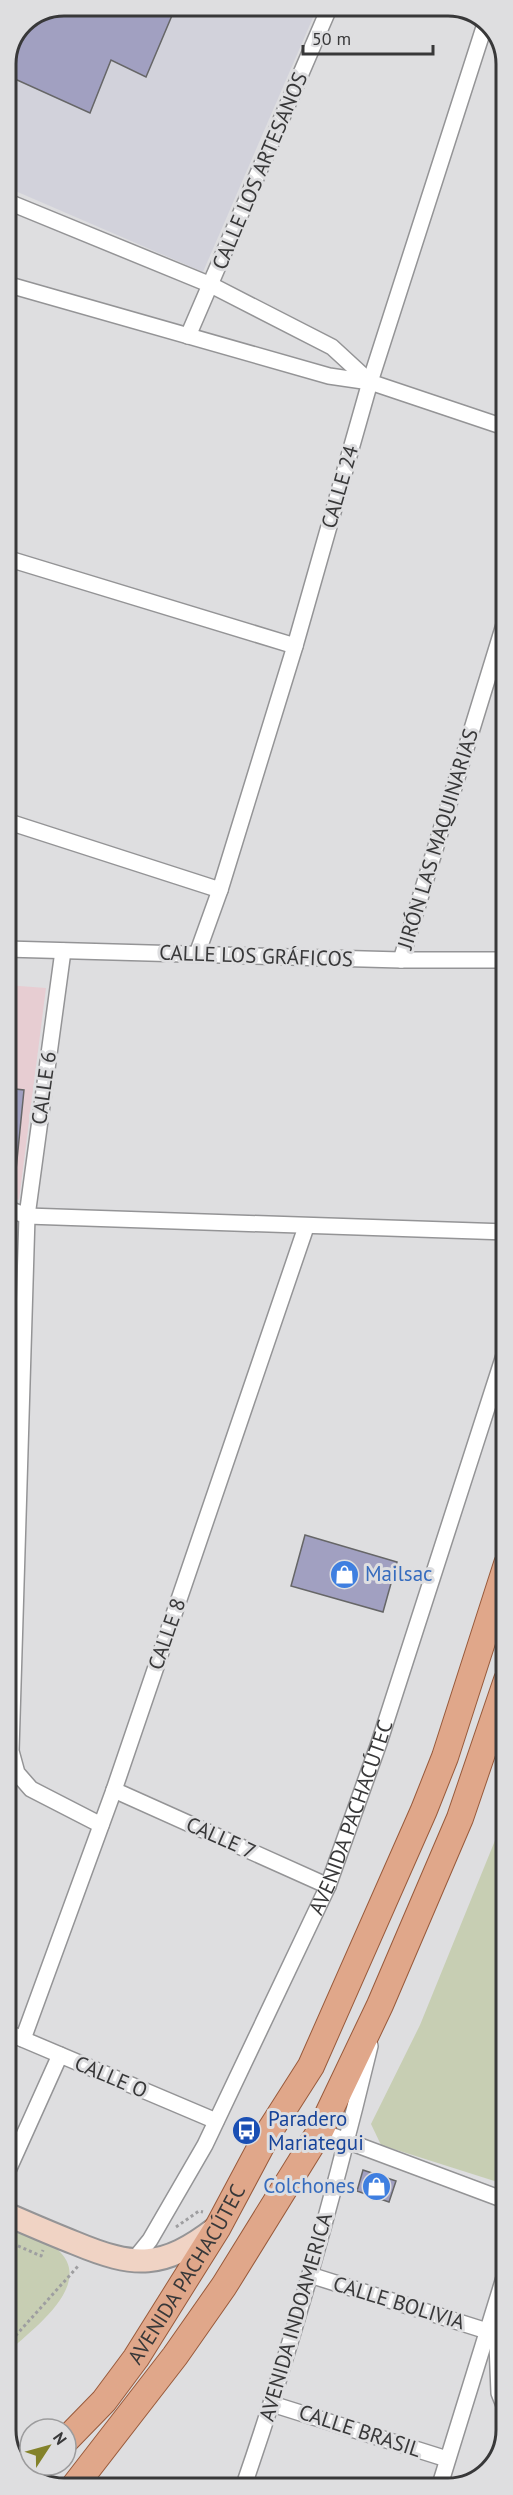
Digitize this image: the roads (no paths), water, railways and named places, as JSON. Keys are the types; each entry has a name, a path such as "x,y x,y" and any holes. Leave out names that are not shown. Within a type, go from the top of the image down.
{"main road":[{"name":"AVENIDA PACHACÚTEC","path":"78,2429 121,2380 218,2227 267,2134 311,2066 445,1758 496,1598"},
{"name":"AVENIDA PACHACÚTEC","path":"80,2478 175,2356 224,2286 320,2131 380,2005 460,1818 496,1712"},
{"path":"365,1944 399,1961"}],"street":[{"name":"CALLE LOS ARTESANOS","path":"189,336 325,17"},
{"name":"CALLE 24","path":"197,954 220,890 295,646 370,382 483,32"},
{"path":"16,205 211,285 332,347 370,382"},
{"path":"16,287 329,376 370,382 496,424"},
{"path":"16,561 295,646"},
{"name":"JIRÓN LAS MAQUINARIAS","path":"401,960 496,651"},
{"path":"16,824 220,890"},
{"name":"CALLE LOS GRÁFICOS","path":"16,949 401,960 496,960"},
{"name":"CALLE 6","path":"17,1410 27,1216 63,951"},
{"path":"16,1212 27,1216 496,1232"},
{"name":"CALLE 8","path":"23,2039 114,1790 306,1227"},
{"name":"AVENIDA PACHACÚTEC","path":"133,2261 150,2240 177,2195 216,2121 328,1886 379,1743 496,1380"},
{"name":"CALLE 6","path":"17,1772 31,1790 101,1825"},
{"name":"CALLE 7","path":"114,1790 328,1886"},
{"name":"AVENIDA INDOAMERICA","path":"246,2478 272,2404 310,2275 347,2141 380,2005"},
{"name":"CALLE O","path":"17,2036 216,2121"},
{"path":"17,2151 60,2055"},
{"path":"320,2131 496,2197"},
{"path":"17,2219 104,2256 133,2261 162,2258 181,2251 218,2227"},
{"name":"CALLE BOLIVIA","path":"310,2275 487,2331"},
{"path":"442,2478 496,2304"},
{"name":"CALLE BRASIL","path":"272,2404 447,2459"}],"place":[{"name":"Mailsac","path":"344,1574"},
{"name":"Paradero Mariategui","path":"247,2131"},
{"name":"Colchones","path":"376,2186"}]}
